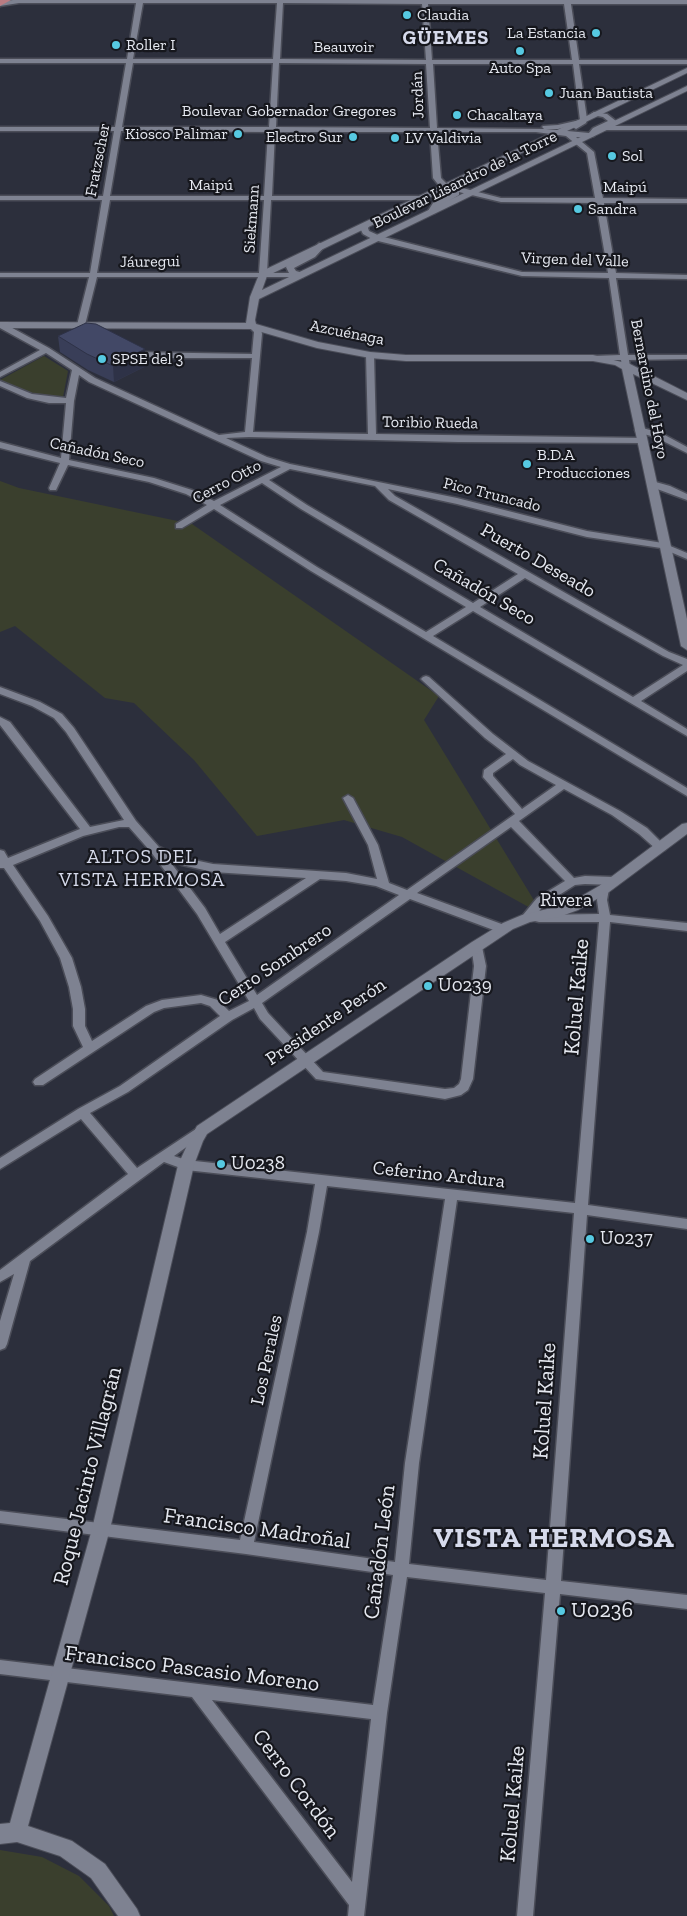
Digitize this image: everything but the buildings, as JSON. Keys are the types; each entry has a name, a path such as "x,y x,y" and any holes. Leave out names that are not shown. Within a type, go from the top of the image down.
{"main road":[{"path":"0,4 6,0"}],"street":[{"path":"0,4 23,0 687,2"},
{"name":"Fratzscher","path":"81,325 93,276 140,1"},
{"name":"Siekmann","path":"249,434 258,334 250,320 263,274 280,1"},
{"name":"Jordán","path":"425,1 437,178 444,186 456,193 456,195 436,205 432,211"},
{"path":"567,1 577,63 581,120 584,123 570,130 569,135"},
{"name":"Beauvoir","path":"0,61 687,62"},
{"name":"Boulevar Lisandro de la Torre","path":"263,274 687,70"},
{"name":"Boulevar Lisandro de la Torre","path":"255,297 687,88"},
{"path":"592,135 595,129 613,119 605,115 594,114"},
{"name":"Boulevar Gobernador Gregores","path":"433,128 558,127 581,120"},
{"name":"Boulevar Gobernador Gregores","path":"0,124 119,127"},
{"name":"Boulevar Gobernador Gregores","path":"0,129 119,127 433,128 536,130 569,135 592,135"},
{"path":"605,128 687,128"},
{"name":"Bernardino del Hoyo","path":"569,135 590,152 625,362 664,546 684,615 687,646"},
{"name":"Maipú","path":"444,186 501,200 687,201"},
{"name":"Maipú","path":"0,198 421,198"},
{"path":"366,225 364,228 366,232 377,238"},
{"name":"Virgen del Valle","path":"377,238 522,274 687,277"},
{"path":"300,276 293,273 290,267 312,255 322,245"},
{"name":"Jáuregui","path":"0,275 263,274 300,276"},
{"name":"Azcuénaga","path":"1,325 252,326 317,345 370,355 406,358 593,358 625,362 687,397"},
{"name":"Pico Truncado","path":"1,325 114,391 247,452 290,466 376,483 587,534 664,546 687,556"},
{"path":"0,375 46,350"},
{"path":"138,354 162,356 256,356"},
{"path":"370,355 372,437"},
{"path":"625,362 687,357"},
{"path":"53,488 65,462 70,401 76,370"},
{"path":"0,383 30,396 49,400 70,401"},
{"name":"Toribio Rueda","path":"218,438 229,435 249,434 372,437 658,435 687,450"},
{"name":"Cañadón Seco","path":"0,445 65,462 170,485 190,492 214,505 314,569 687,793"},
{"name":"Cerro Otto","path":"179,526 214,505 290,466"},
{"name":"Cañadón Seco","path":"263,480 304,507 687,732"},
{"name":"Puerto Deseado","path":"376,483 392,498 666,654 687,663"},
{"path":"652,484 687,497"},
{"path":"427,636 524,574"},
{"path":"634,701 687,667"},
{"path":"426,679 489,736 524,763 616,813 643,831 660,847"},
{"path":"0,690 36,704 58,716 70,730 132,824 155,849 202,911 254,1003 320,1076 329,1079 445,1094 458,1092 464,1087 468,1079 480,966 477,945"},
{"path":"0,720 6,724 87,831"},
{"path":"513,754 488,772 488,777 518,819 572,882"},
{"name":"Cerro Sombrero","path":"0,1164 82,1112 124,1089 228,1018 254,1003 518,819 563,785"},
{"path":"348,798 373,845 384,885"},
{"path":"89,1048 79,1026 77,995 66,958 44,919 2,861 87,831 119,823 132,824"},
{"name":"Presidente Perón","path":"0,1277 163,1156 477,945 503,929 527,918 574,907 609,885 687,827"},
{"path":"155,849 182,861 213,868 346,877 384,885 503,929"},
{"path":"218,941 317,876"},
{"path":"527,918 541,901 572,882 585,880 609,885"},
{"name":"Koluel Kaike","path":"525,1916 553,1587 605,918 602,900 609,885"},
{"name":"Rivera","path":"527,918 605,918 687,927"},
{"path":"40,1082 150,1009 162,1004 202,999 214,1003 228,1018"},
{"path":"82,1112 136,1175"},
{"name":"Roque Jacinto Villagrán","path":"130,1916 98,1871 65,1848 8,1834 62,1673 101,1530 186,1165 202,1130"},
{"name":"Ceferino Ardura","path":"163,1156 186,1165 581,1209 687,1224"},
{"name":"Los Perales","path":"246,1547 313,1232 322,1180"},
{"name":"Cañadón León","path":"357,1909 379,1713 401,1570 412,1463 452,1195"},
{"path":"0,1344 25,1258"},
{"name":"Francisco Madroñal","path":"0,1517 246,1547 401,1570 687,1602"},
{"name":"Francisco Pascasio Moreno","path":"0,1667 62,1673 197,1692 379,1713"},
{"name":"Cerro Cordón","path":"197,1692 357,1909"}],"green space":[{"path":"44,356 68,371 63,397 47,397 31,393 0,380"},
{"path":"0,481 19,488 192,524 439,696 424,720 543,915 402,837 344,820 257,836 194,760 134,703 105,698 15,626 0,632"},
{"path":"0,1850 42,1857 79,1876 109,1906 114,1916 0,1916"}],"place":[{"name":"Claudia","path":"407,15"},
{"name":"La Estancia","path":"596,33"},
{"name":"Roller I","path":"116,45"},
{"name":"Auto Spa","path":"520,51"},
{"name":"Juan Bautista","path":"549,93"},
{"name":"Chacaltaya","path":"457,115"},
{"name":"Kiosco Palimar","path":"238,134"},
{"name":"Electro Sur","path":"353,137"},
{"name":"LV Valdivia","path":"395,138"},
{"name":"Sol","path":"612,156"},
{"name":"Sandra","path":"578,209"},
{"name":"SPSE del 3","path":"102,359"},
{"name":"B.D.A Producciones","path":"527,464"},
{"name":"U0239","path":"428,986"},
{"name":"U0238","path":"221,1164"},
{"name":"U0237","path":"590,1239"},
{"name":"U0236","path":"561,1611"}],"district":[{"name":"GÜEMES","path":"446,38"},
{"name":"ALTOS DEL VISTA HERMOSA","path":"142,868"},
{"name":"VISTA HERMOSA","path":"554,1539"}]}
